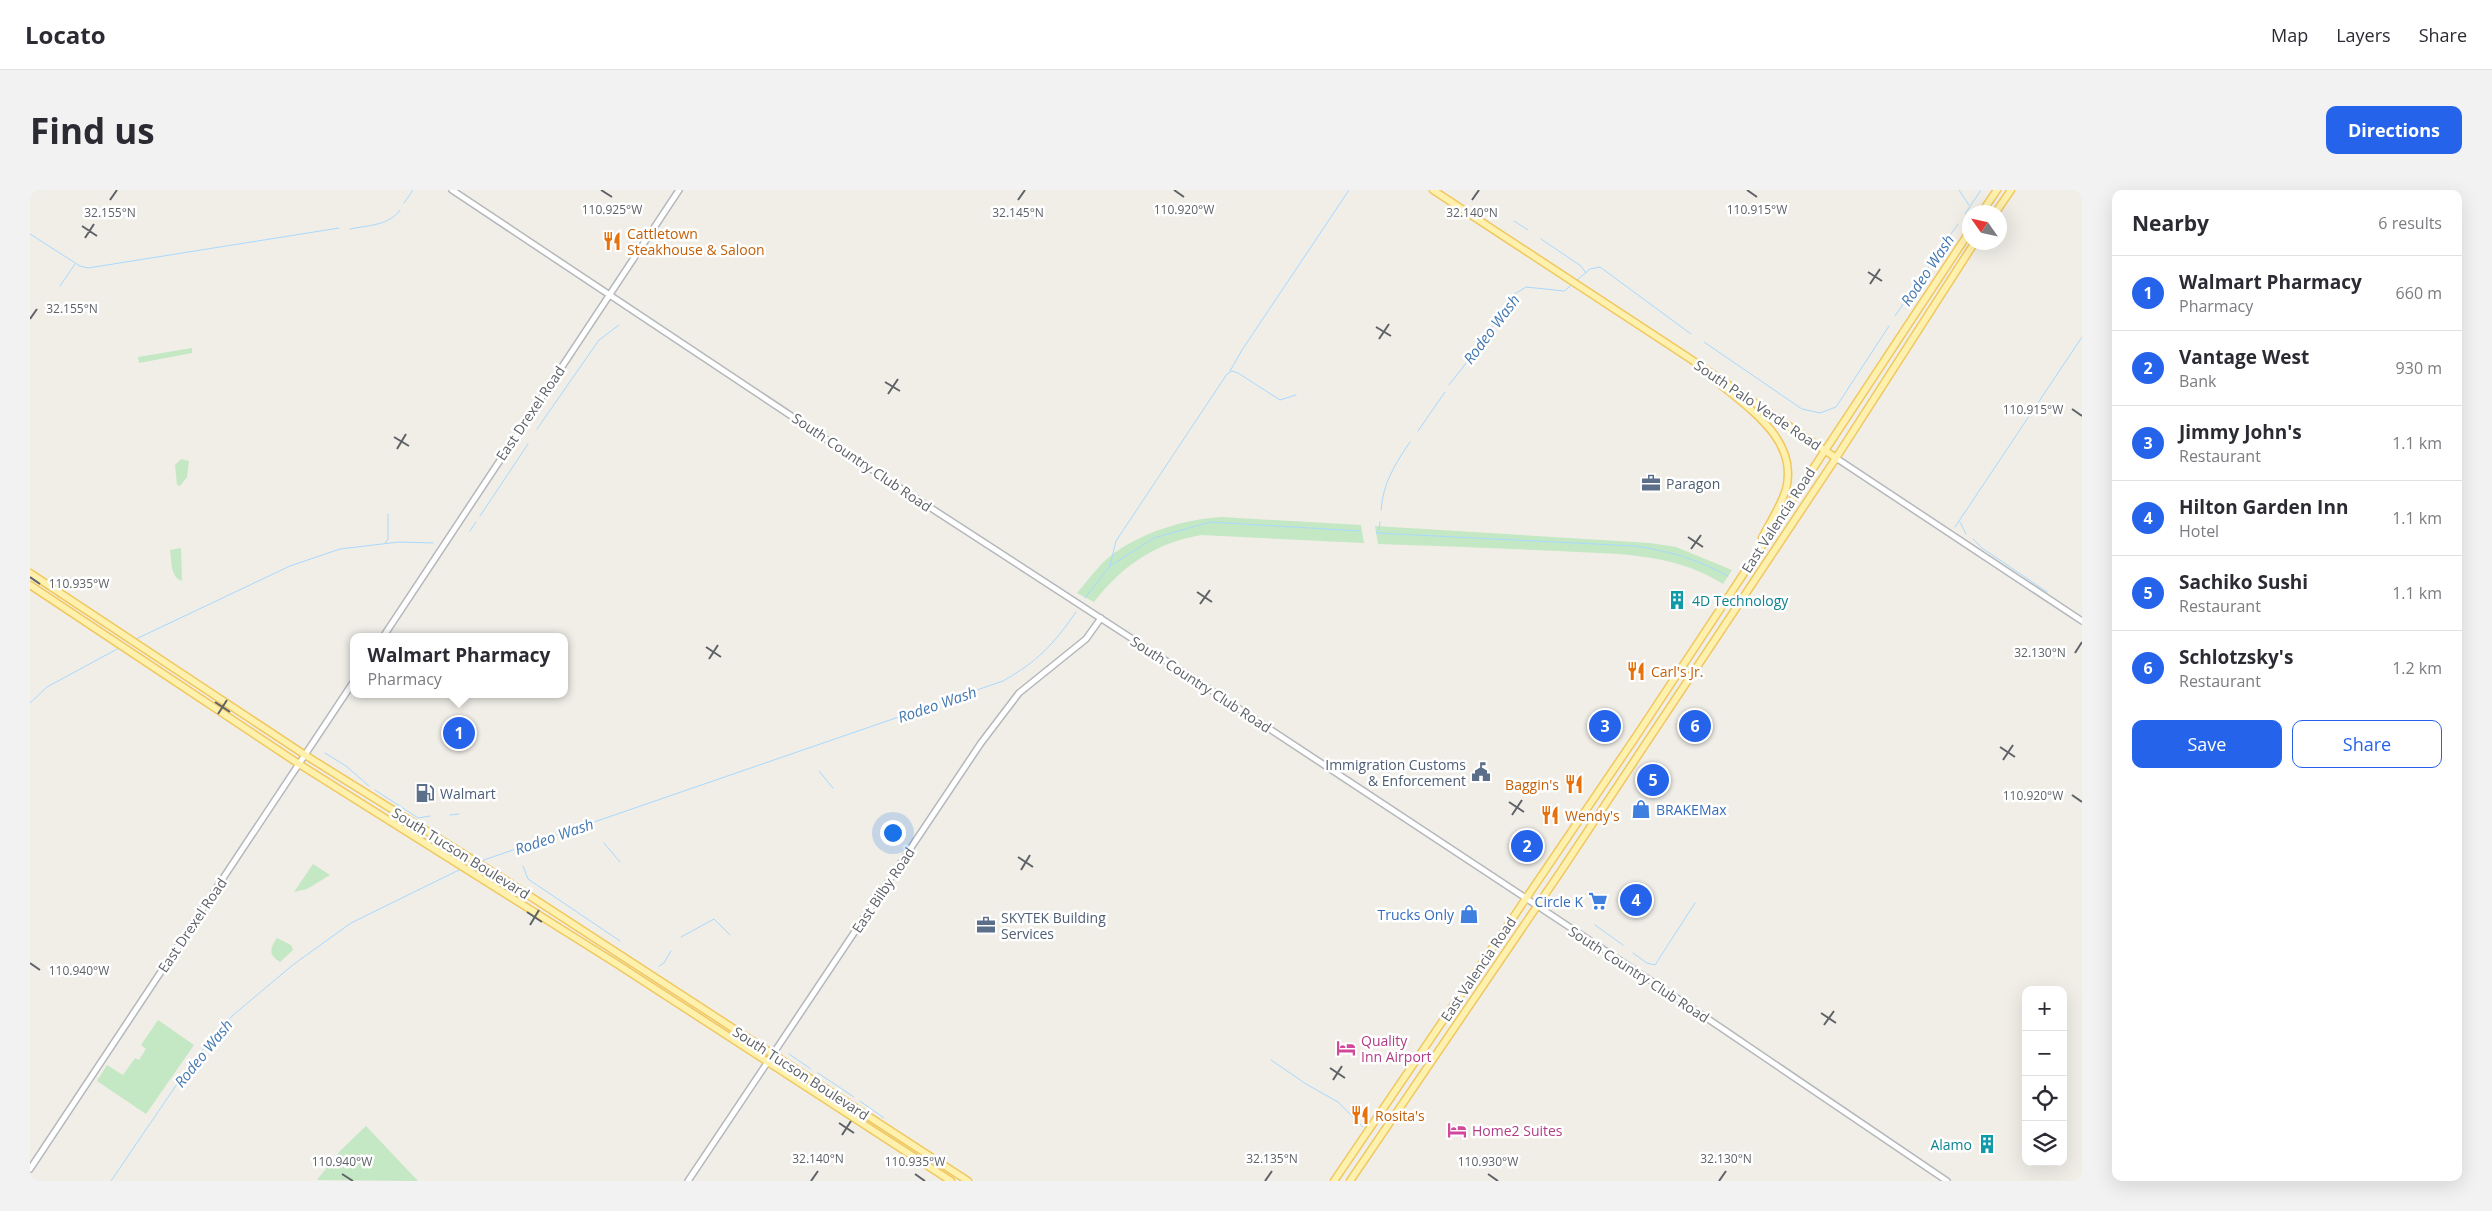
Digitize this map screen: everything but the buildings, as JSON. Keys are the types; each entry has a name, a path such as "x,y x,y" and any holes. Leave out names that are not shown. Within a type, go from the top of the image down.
{"main road":[{"name":"South Palo Verde Road","path":"1433,190 1694,361 1836,458"},
{"path":"1987,205 1997,190"},
{"path":"2001,205 2011,190"},
{"name":"East Valencia Road","path":"1334,1181 1675,677 1962,243"},
{"name":"East Valencia Road","path":"1350,1181 1537,906 1836,458 1971,250"},
{"path":"1694,361 1770,428 1784,452 1788,479 1785,490 1748,566"},
{"name":"South Tucson Boulevard","path":"30,573 305,755 481,865 968,1181"},
{"name":"South Tucson Boulevard","path":"30,585 299,764 469,870 951,1181"},
{"path":"1675,677 1685,684"},
{"path":"1449,1013 1460,1020"},
{"path":"1382,1110 1393,1118"}],"street":[{"name":"South Country Club Road","path":"452,190 609,296 1537,906 1947,1181"},
{"name":"East Drexel Road","path":"386,633 679,190"},
{"name":"South Palo Verde Road","path":"1836,458 2082,621"},
{"name":"East Bilby Road","path":"688,1181 981,743 1019,693 1086,639 1101,618"},
{"name":"East Drexel Road","path":"30,1168 350,686"}],"green space":[{"path":"192,348 192,353 139,363 138,357"},
{"path":"181,459 189,461 187,477 180,486 177,485 175,465"},
{"path":"1222,517 1361,525 1364,543 1201,535 1169,544 1141,558 1116,577 1094,602 1077,593 1108,558 1132,542 1156,531 1182,523"},
{"path":"1375,526 1650,543 1676,547 1732,570 1723,584 1704,574 1664,560 1621,554 1378,544"},
{"path":"181,548 182,581 173,573 170,550"},
{"path":"313,864 330,875 307,889 294,892"},
{"path":"277,938 291,945 293,950 280,962 273,957 271,951"},
{"path":"158,1020 194,1045 146,1114 97,1081 107,1065 123,1075 135,1058 139,1060 146,1049 141,1045"},
{"path":"366,1126 418,1181 317,1180 340,1151"}],"waterway":[{"path":"404,203 413,190"},
{"path":"1230,371 1242,350 1349,190"},
{"path":"1959,190 1969,205"},
{"path":"1971,205 1981,190"},
{"path":"350,229 384,222 400,210"},
{"path":"1514,221 1528,230"},
{"name":"Rodeo Wash","path":"1895,316 1958,224"},
{"path":"30,234 80,266 88,268 339,228"},
{"path":"1541,239 1581,266 1586,273"},
{"path":"60,286 75,264"},
{"name":"Rodeo Wash","path":"1576,281 1590,269 1600,267 1691,334"},
{"name":"Rodeo Wash","path":"1449,385 1484,340 1513,295 1526,287 1564,291 1573,284"},
{"path":"537,429 599,340 619,325"},
{"name":"Rodeo Wash","path":"1704,342 1802,409 1820,413 1836,407 1889,326"},
{"path":"1955,527 2082,337"},
{"path":"1110,566 1116,541 1227,374 1232,371 1238,373 1280,400 1296,395"},
{"name":"Rodeo Wash","path":"1418,431 1445,392"},
{"name":"Rodeo Wash","path":"1381,510 1387,482 1399,458 1410,442"},
{"path":"480,516 528,444"},
{"path":"385,543 388,539 388,514"},
{"path":"470,531 476,522"},
{"name":"Rodeo Wash","path":"1085,598 1110,566 1154,538 1210,522 1360,531"},
{"path":"1380,522 1379,530 1376,533 1635,546 1683,556 1728,576"},
{"path":"1960,522 1966,534"},
{"path":"1973,539 1982,548 2047,592"},
{"path":"136,639 290,566 340,549 399,542 433,543"},
{"name":"Rodeo Wash","path":"481,861 1003,681 1044,651 1060,634 1076,612"},
{"path":"30,703 47,687 119,648"},
{"path":"325,753 346,766 369,786"},
{"path":"819,771 833,788"},
{"path":"375,790 418,818 430,816"},
{"path":"450,815 459,814"},
{"path":"604,843 620,862"},
{"name":"Rodeo Wash","path":"467,867 475,863"},
{"path":"523,866 528,879 620,941"},
{"name":"Rodeo Wash","path":"111,1181 192,1062 232,1016 294,964 351,923 461,869"},
{"path":"1633,953 1647,963 1655,965 1695,903"},
{"path":"681,937 714,919 730,935"},
{"path":"1595,925 1623,945"},
{"path":"659,966 664,963 671,951"},
{"path":"789,1054 811,1069"},
{"path":"1271,1060 1306,1084 1338,1102 1363,1127"},
{"path":"818,1073 854,1097"},
{"path":"860,1101 884,1118"}],"place":[{"name":"Cattletown Steakhouse & Saloon","path":"612,241"},
{"name":"Paragon","path":"1651,483"},
{"name":"4D Technology","path":"1677,600"},
{"name":"Carl's Jr.","path":"1636,671"},
{"name":"Jimmy John's","path":"1605,726"},
{"name":"Schlotzsky's","path":"1695,726"},
{"name":"Walmart Pharmacy","path":"459,733"},
{"name":"Immigration Customs & Enforcement","path":"1481,772"},
{"name":"Sachiko Sushi","path":"1653,780"},
{"name":"Baggin's","path":"1574,784"},
{"name":"Walmart","path":"425,793"},
{"name":"BRAKEMax","path":"1641,809"},
{"name":"Wendy's","path":"1550,815"},
{"name":"Vantage West","path":"1527,846"},
{"name":"Hilton Garden Inn","path":"1636,900"},
{"name":"Circle K","path":"1598,901"},
{"name":"Trucks Only","path":"1469,914"},
{"name":"SKYTEK Building Services","path":"986,925"},
{"name":"Quality Inn Airport","path":"1346,1048"},
{"name":"Rosita's","path":"1360,1115"},
{"name":"Home2 Suites","path":"1457,1130"},
{"name":"Alamo","path":"1987,1144"}]}
